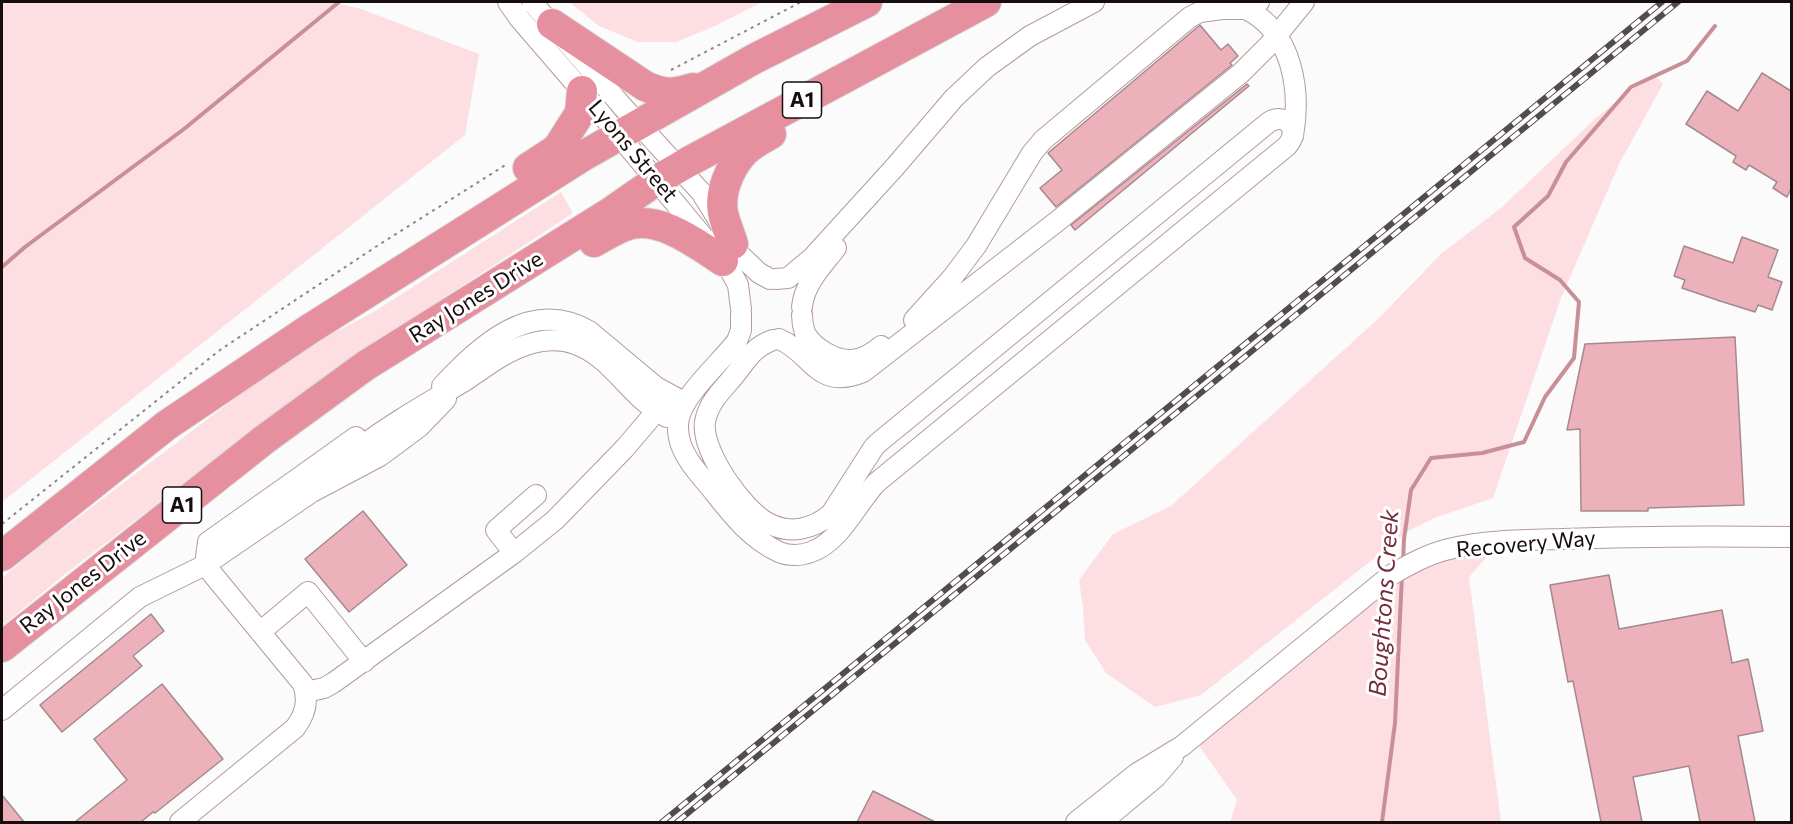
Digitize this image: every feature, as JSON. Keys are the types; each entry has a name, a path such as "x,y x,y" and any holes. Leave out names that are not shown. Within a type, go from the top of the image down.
{"highway":[{"name":"A1","path":"2,556 167,425 308,330 583,156 713,82 867,2"},
{"name":"Ray Jones Drive","path":"2,647 265,439 365,366 668,174 986,2"},
{"path":"552,24 645,86 658,92 674,94 713,82"},
{"path":"365,366 430,340 597,240 628,225 642,223 679,232 728,252 722,201 724,188 732,169 743,153 757,142 886,69 927,33"},
{"path":"308,330 449,217 557,149 580,113 582,91"}],"street":[{"name":"Lyons Street","path":"508,2 582,91 629,130"},
{"name":"Lyons Street","path":"532,2 552,24 629,130 668,174 701,192 728,252 729,268 738,285 741,330 737,341 678,406"},
{"path":"1094,2 1030,36 987,67 954,98 894,168 805,264 788,278 761,281 753,285 742,300 741,311 744,323 750,331 758,337 789,345 819,371 831,377 852,376 863,372 1055,223 1241,73 1304,2"},
{"path":"678,406 678,434 689,460 738,523 781,553 802,555 820,547 830,540 869,490 894,468 1287,146 1293,136 1296,111 1291,67 1276,36 1252,5 1200,12 1190,17 1043,140 1032,153 976,246 952,278 908,326 874,352 860,359 844,360 827,354 811,341 805,332 800,297 786,282 773,279"},
{"path":"894,168 812,279 803,295 802,311 794,330 757,348 716,398 707,413 705,430 718,468 728,483 768,524 790,529 807,528 823,521 831,514 874,447 1269,122 1278,119 1287,121 1293,136"},
{"name":"Lyons Street","path":"728,252 740,255 759,273 773,279"},
{"path":"306,484 380,456 408,437 419,427 478,351 515,326 538,320 564,321 589,331 678,406 705,423"},
{"path":"306,484 347,443 462,373 525,345 554,340 577,344 612,368 629,388 655,410"},
{"path":"2,710 140,597 205,565 306,484 426,403 462,373"},
{"path":"306,692 324,688 364,662 514,554 555,520 586,489 625,448 655,410 678,406"},
{"path":"874,447 871,456 876,468 885,471 894,468"},
{"path":"514,554 496,530 536,495"},
{"name":"Recovery Way","path":"1076,822 1105,813 1156,777 1182,746 1402,569 1428,555 1451,548 1500,542 1657,536 1791,537"},
{"path":"180,822 295,728 306,708 306,692 303,684 205,565"},
{"path":"260,632 308,592 364,662"}],"path":[{"path":"2,524 220,350 512,160"}],"shaded area":[{"path":"2,2 332,2 361,9 479,54 465,135 2,502"},
{"path":"569,2 762,2 715,26 676,42 638,42 599,26"},
{"path":"1653,73 1663,84 1620,162 1561,298 1493,498 1437,517 1410,530 1201,695 1155,707 1106,673 1085,640 1079,580 1113,534 1171,506 1378,319 1442,253 1501,208 1597,117"},
{"path":"561,192 573,213 409,321 263,423 65,574 2,626 2,578 39,547 238,396 320,340 372,313"},
{"path":"1500,542 1469,577 1501,822 1230,822 1237,800 1193,737 1391,576"}],"building":[{"path":"1200,25 1221,50 1228,44 1238,56 1230,63 1232,65 1056,207 1040,188 1062,170 1048,153"},
{"path":"1762,73 1791,91 1791,189 1787,197 1773,188 1777,182 1749,165 1746,170 1733,162 1736,156 1686,124 1707,91 1738,111"},
{"path":"1247,84 1249,86 1075,230 1071,225"},
{"path":"1742,237 1778,250 1768,277 1782,282 1772,310 1758,305 1755,312 1682,288 1685,280 1674,276 1684,246 1733,263"},
{"path":"1735,337 1744,505 1648,508 1648,511 1581,511 1580,429 1567,430 1585,344"},
{"path":"363,511 407,565 349,612 305,559"},
{"path":"1609,575 1619,629 1722,610 1732,663 1748,659 1763,731 1738,736 1755,822 1700,822 1689,766 1633,777 1642,822 1601,822 1573,681 1568,682 1550,585"},
{"path":"151,614 164,631 133,656 142,666 62,732 40,705"},
{"path":"162,684 223,759 141,822 75,822 127,780 94,739"},
{"path":"873,791 935,822 857,822"},
{"path":"2,795 24,822 2,822"}],"waterway":[{"path":"2,267 25,247 184,129 339,2"},
{"name":"Boughtons Creek","path":"1403,562 1411,490 1431,458 1482,453 1524,442 1545,397 1574,358 1579,302 1560,280 1525,258 1514,227 1548,196 1566,162 1631,87 1687,61 1715,26"},
{"name":"Boughtons Creek","path":"1382,822 1395,723 1402,575"}],"railway":[{"path":"662,822 1662,2"},
{"path":"677,822 1678,2"}]}
